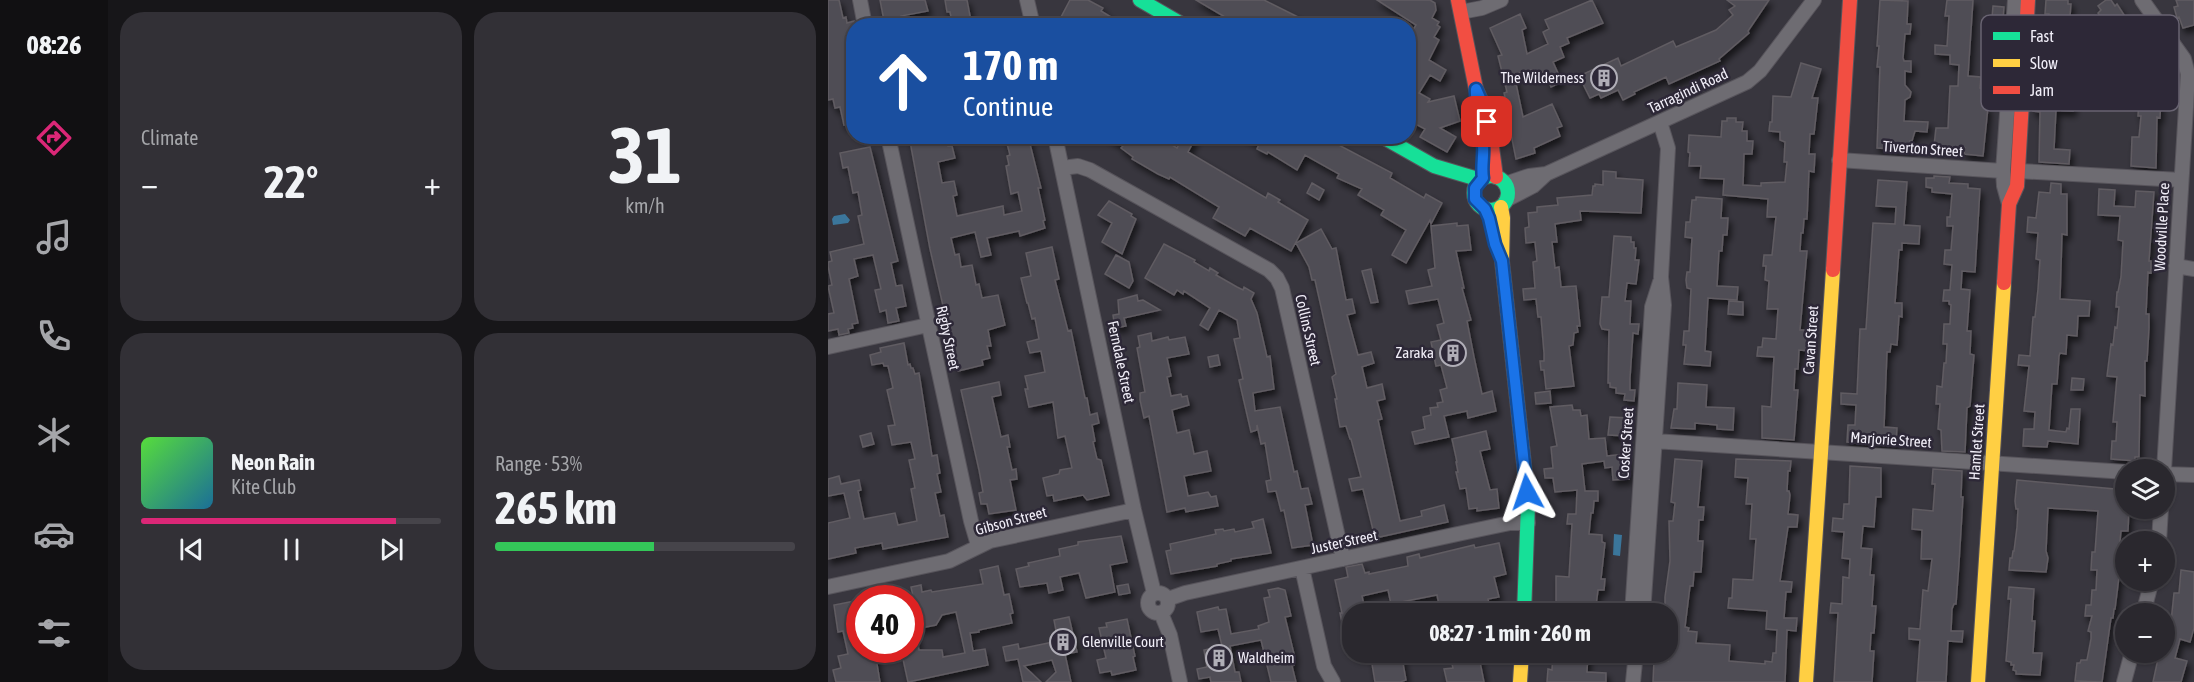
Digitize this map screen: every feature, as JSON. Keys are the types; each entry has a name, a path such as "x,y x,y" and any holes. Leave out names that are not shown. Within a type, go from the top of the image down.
{"street":[{"path":"860,0 863,18"},
{"path":"1027,0 1031,18"},
{"path":"1140,0 1171,18"},
{"path":"1491,180 1482,168 1483,148 1475,107 1476,89 1460,6 1482,8 1501,0"},
{"name":"Tarragindi Road","path":"1491,180 1546,174 1754,77 1814,0"},
{"name":"Cavan Street","path":"1806,682 1850,0"},
{"name":"Hamlet Street","path":"2015,0 2015,15"},
{"name":"Hamlet Street","path":"2026,15 2028,0"},
{"name":"Woodville Place","path":"2142,0 2155,15"},
{"name":"Woodville Place","path":"2165,459 2188,74 2187,53"},
{"name":"Hamlet Street","path":"1978,682 2009,204 2017,186 2010,171 2012,111"},
{"name":"Hamlet Street","path":"2010,171 2016,111"},
{"name":"Cosker Street","path":"1643,603 1664,305 1661,277 1668,148 1666,135 1660,122"},
{"name":"Rigby Street","path":"890,144 978,545"},
{"name":"Ferndale Street","path":"1058,144 1134,510 1154,593"},
{"path":"1395,144 1434,166 1491,180 1507,189 1503,218 1502,261 1526,476 1528,522 1524,603"},
{"name":"Tiverton Street","path":"1839,160 2181,180"},
{"name":"Collins Street","path":"1062,168 1078,166 1090,170 1269,270 1276,278 1282,288 1343,559"},
{"path":"1434,166 1442,176 1491,210 1504,204"},
{"name":"Tarragindi Road","path":"1504,204 1533,186 1546,174"},
{"path":"1491,180 1475,188 1502,261"},
{"path":"2176,266 2194,269"},
{"name":"Cosker Street","path":"1633,603 1652,307 1661,277"},
{"path":"828,347 928,325"},
{"name":"Marjorie Street","path":"1654,441 2115,471"},
{"path":"2175,474 2194,475"},
{"name":"Gibson Street","path":"828,587 949,561 962,556 978,545 1134,510"},
{"name":"Juster Street","path":"1168,599 1185,593 1302,567 1505,524 1528,522"},
{"path":"1302,567 1324,666 1333,682"},
{"path":"1154,593 1161,593 1168,599 1167,609 1161,613 1151,611 1148,605 1149,598 1154,593"},
{"path":"1161,613 1170,635 1180,682"},
{"path":"1520,682 1521,663"},
{"path":"1633,682 1634,663"},
{"path":"2124,682 2129,663"}],"water":[{"path":"845,214 850,220 848,223 833,225 834,216"},
{"path":"1614,534 1622,535 1620,556 1613,555"}],"building":[{"path":"828,0 839,0 843,18 846,18 846,125 844,125 840,107 835,108 833,99 828,100"},
{"path":"880,0 925,0 928,11 901,16 901,18 883,18"},
{"path":"945,0 967,0 970,18 951,18 950,12 947,12"},
{"path":"1070,0 1088,0 1103,8 1101,11 1113,18 1061,18"},
{"path":"1196,0 1264,0 1300,18 1224,18"},
{"path":"1377,0 1430,0 1435,3 1436,10 1432,18 1439,22 1437,25 1440,27 1434,37 1439,40 1429,60 1446,70 1440,81 1430,75 1419,93 1430,99 1428,102 1454,96 1460,121 1440,128 1456,137 1447,152 1420,137 1425,129 1416,124 1416,18 1405,18"},
{"path":"1592,0 1603,23 1567,38 1569,43 1560,47 1564,57 1553,62 1562,82 1551,87 1545,71 1534,76 1532,70 1514,74 1523,117 1552,104 1562,126 1557,128 1560,136 1534,148 1535,153 1516,159 1510,129 1503,110 1505,110 1503,97 1507,92 1498,56 1502,55 1490,28 1520,14 1526,28 1522,30 1527,54 1548,44 1543,32 1549,29 1545,20"},
{"path":"1727,0 1769,0 1748,31 1749,33 1719,59 1720,61 1669,84 1666,77 1634,92 1635,94 1623,100 1618,90 1601,98 1599,94 1590,98 1579,76 1618,58 1621,66 1673,41 1676,47 1716,30 1733,15 1729,10 1735,6"},
{"path":"1880,0 1908,1 1907,24 1911,24 1910,34 1905,34 1903,58 1904,61 1911,61 1911,72 1905,71 1905,85 1911,92 1910,97 1905,100 1904,121 1928,122 1927,132 1915,131 1910,141 1910,150 1877,148 1880,67 1877,67 1879,46 1877,46"},
{"path":"1947,0 1973,0 1968,76 1981,77 1981,111 1988,111 1983,156 1964,154 1965,148 1934,146 1936,128 1948,128 1950,86 1958,86 1959,65 1950,64 1950,55 1935,54 1935,45 1947,46 1949,16 1945,16"},
{"path":"2046,0 2068,0 2068,4 2071,4 2070,15 2045,14"},
{"path":"2106,0 2111,0 2115,6 2117,4 2124,15 2099,15 2098,13 2101,10 2098,6"},
{"path":"2176,0 2194,0 2194,25 2183,28 2174,7 2178,6"},
{"path":"1993,6 2004,7 2003,15 1992,15"},
{"path":"1801,63 1821,69 1812,98 1818,98 1814,134 1810,134 1809,154 1815,154 1814,172 1809,171 1807,219 1804,219 1800,251 1807,251 1800,330 1810,330 1810,351 1799,350 1798,369 1795,369 1794,390 1798,390 1794,440 1762,438 1762,406 1771,407 1774,357 1757,356 1758,347 1762,347 1763,338 1776,339 1778,309 1767,309 1769,281 1765,280 1766,266 1763,266 1764,255 1772,255 1776,217 1767,217 1768,199 1723,195 1724,179 1700,178 1701,166 1689,166 1690,153 1688,152 1689,135 1721,137 1722,121 1727,121 1727,118 1736,118 1736,122 1743,122 1742,131 1747,131 1747,141 1753,141 1752,154 1744,154 1743,185 1761,186 1761,183 1785,182 1787,162 1784,162 1785,142 1780,140 1780,132 1769,131 1770,122 1772,122 1773,96 1791,97"},
{"path":"2033,111 2056,111 2054,149 2070,150 2069,164 2039,162 2040,112"},
{"path":"2138,111 2160,111 2160,118 2157,117 2156,168 2131,166 2132,137 2139,137 2141,116 2138,116"},
{"path":"910,144 952,146 955,158 938,162 942,183 954,181 957,195 953,196 957,216 1003,206 1004,215 1022,211 1018,192 1011,194 1006,166 1009,165 1007,156 1010,155 1007,144 1030,144 1041,188 1038,188 1045,228 1020,236 1019,231 987,238 991,255 981,257 975,232 951,238 955,255 959,254 961,267 972,265 976,285 979,284 982,298 998,295 1005,325 988,330 991,346 987,346 990,358 982,360 983,365 958,371 930,249"},
{"path":"1120,144 1170,144 1177,148 1179,144 1192,144 1188,152 1266,198 1268,193 1280,200 1278,202 1308,220 1291,251 1250,228 1245,236 1213,218 1219,207 1170,177 1169,179 1158,174 1132,159 1133,157 1121,148 1123,146"},
{"path":"1259,144 1337,144 1392,173 1390,178 1424,198 1426,194 1442,203 1406,263 1392,255 1406,230 1381,215 1384,210 1358,195 1362,189 1337,178 1339,174 1305,155 1297,170 1268,152 1267,154 1257,149"},
{"path":"870,147 898,261 891,263 896,286 902,285 906,306 896,308 899,321 888,323 886,310 880,312 875,290 881,289 873,255 854,259 858,276 849,279 858,323 852,324 853,328 848,329 849,333 839,335 838,329 828,331 828,314 834,313 828,286 832,285 828,266 828,262 832,261 830,252 864,244 858,216 862,215 858,192 853,193 848,167 843,168 840,153"},
{"path":"1603,171 1616,172 1616,178 1643,180 1641,213 1580,211 1581,220 1555,224 1557,242 1552,242 1555,268 1559,267 1561,287 1576,286 1580,326 1577,326 1578,332 1574,333 1573,345 1569,346 1574,386 1546,389 1544,370 1541,370 1540,361 1544,361 1541,317 1538,317 1536,299 1524,300 1523,289 1535,288 1533,262 1537,261 1535,242 1526,243 1525,228 1529,227 1528,213 1537,212 1537,207 1558,205 1557,198 1592,195 1595,184 1603,185"},
{"path":"1934,176 1950,177 1949,183 1968,184 1968,188 1980,189 1975,272 1962,271 1961,289 1970,290 1967,331 1971,331 1970,354 1974,355 1970,406 1967,408 1965,452 1942,451 1941,430 1938,429 1940,404 1936,404 1937,386 1942,387 1947,344 1943,344 1944,324 1950,324 1951,305 1949,301 1943,301 1944,290 1950,290 1952,265 1944,264 1945,250 1951,250 1953,226 1947,226 1952,194 1932,192 1932,188 1926,187 1926,178 1934,178"},
{"path":"1878,180 1907,182 1904,225 1920,226 1919,244 1902,243 1902,250 1899,250 1895,303 1902,303 1902,317 1899,316 1897,345 1891,344 1890,352 1887,352 1884,427 1897,428 1896,445 1847,442 1848,425 1855,425 1856,405 1841,404 1841,393 1857,394 1860,329 1866,329 1873,223 1895,224 1896,207 1876,206"},
{"path":"1312,183 1324,190 1319,200 1307,193"},
{"path":"2051,183 2061,184 2061,194 2067,194 2067,235 2062,234 2060,299 2090,301 2089,316 2078,316 2077,336 2067,335 2066,354 2060,353 2059,356 2057,384 2052,384 2049,430 2066,432 2067,428 2069,429 2071,409 2080,409 2078,444 2048,441 2047,447 2023,446 2024,429 2034,429 2035,412 2024,411 2029,366 2018,365 2019,355 2030,356 2040,260 2036,259 2038,233 2027,232 2028,217 2036,218 2039,192 2050,193"},
{"path":"2099,189 2115,190 2114,206 2135,207 2136,191 2154,192 2149,261 2151,261 2151,273 2148,272 2146,314 2149,314 2149,328 2147,361 2145,361 2145,396 2140,395 2139,457 2135,459 2111,459 2112,441 2116,441 2117,422 2113,422 2117,377 2107,376 2111,344 2113,345 2115,327 2117,328 2119,307 2116,307 2117,292 2121,277 2123,241 2118,240 2120,216 2098,215"},
{"path":"1696,197 1722,199 1721,218 1728,218 1727,235 1723,235 1722,251 1719,251 1717,286 1738,287 1737,300 1708,298 1705,351 1711,352 1710,366 1684,364 1686,345 1683,345 1684,331 1689,331 1691,289 1687,288 1686,280 1687,272 1690,272 1692,238 1685,237 1686,222 1690,222 1692,200 1696,200"},
{"path":"1109,201 1132,214 1131,216 1136,219 1122,254 1102,242 1112,223 1098,215"},
{"path":"1457,223 1457,226 1468,225 1471,250 1456,251 1464,288 1462,288 1471,320 1467,321 1474,357 1482,394 1492,391 1496,411 1468,418 1467,411 1444,416 1449,437 1415,444 1412,432 1425,429 1423,417 1431,415 1430,408 1438,407 1437,403 1443,402 1440,390 1447,388 1441,365 1436,366 1431,342 1441,340 1437,325 1444,323 1438,299 1409,304 1406,291 1432,286 1428,270 1435,268 1431,226"},
{"path":"1321,229 1332,249 1336,248 1346,300 1352,299 1355,313 1347,315 1358,355 1371,352 1374,363 1362,367 1367,388 1382,384 1385,399 1377,401 1382,419 1378,420 1400,521 1422,516 1421,511 1444,505 1448,522 1375,538 1363,489 1352,491 1349,479 1361,477 1346,426 1340,427 1332,377 1336,374 1315,280 1312,280 1309,267 1296,243"},
{"path":"1614,236 1631,237 1631,242 1634,242 1634,248 1636,248 1635,260 1639,260 1636,284 1627,283 1625,301 1631,301 1630,324 1639,324 1638,334 1633,333 1630,378 1630,390 1635,390 1634,401 1624,400 1625,394 1616,393 1616,388 1610,387 1608,383 1609,330 1602,329 1600,324 1602,297 1609,297"},
{"path":"1164,244 1195,260 1194,262 1209,271 1210,268 1218,273 1216,275 1237,287 1243,290 1244,287 1254,293 1251,299 1257,313 1267,357 1270,356 1274,389 1253,393 1255,411 1280,407 1294,472 1297,471 1301,489 1308,488 1312,504 1305,505 1313,545 1292,548 1284,510 1281,511 1276,491 1268,492 1266,481 1271,480 1265,443 1261,444 1257,425 1257,430 1251,432 1239,380 1243,379 1234,339 1240,338 1237,320 1219,310 1208,330 1200,325 1210,308 1184,291 1183,294 1177,290 1174,295 1145,278"},
{"path":"1052,247 1059,279 1055,280 1068,331 1071,330 1085,398 1087,398 1090,415 1097,413 1099,423 1092,425 1095,441 1093,442 1097,459 1101,460 1109,495 1087,500 1083,495 1054,501 1053,495 1047,496 1043,478 1059,474 1060,470 1072,468 1065,436 1058,438 1053,402 1029,407 1025,389 1028,389 1025,376 1045,372 1041,351 1030,353 1027,342 1039,339 1035,318 1032,319 1021,278 1031,276 1026,253"},
{"path":"1116,255 1129,262 1133,281 1129,288 1105,274"},
{"path":"1371,269 1378,302 1371,303 1362,271"},
{"path":"1137,295 1138,301 1143,300 1160,310 1124,318 1126,326 1115,328 1113,315 1119,314 1118,300"},
{"path":"1729,301 1743,302 1743,315 1728,314"},
{"path":"1151,333 1152,341 1168,337 1169,340 1185,337 1189,354 1167,358 1171,376 1167,377 1171,396 1181,394 1182,397 1187,396 1189,405 1172,410 1177,433 1189,430 1194,454 1207,451 1211,471 1184,476 1188,496 1208,492 1211,497 1216,496 1218,506 1186,512 1185,508 1167,512 1149,416 1144,418 1140,400 1140,393 1145,392 1137,348 1140,347 1138,336"},
{"path":"904,343 908,365 910,364 915,374 919,373 932,456 937,455 940,473 937,474 941,492 935,493 940,516 944,515 948,537 883,549 882,543 855,548 856,553 828,559 828,523 850,518 844,493 828,496 828,479 839,476 841,484 859,480 861,490 858,491 864,519 895,513 898,525 917,521 911,489 915,488 909,460 915,459 911,442 892,445 888,426 895,425 887,390 893,388 888,366 884,366 883,363 872,365 870,355 881,352 880,348"},
{"path":"1218,355 1220,365 1210,367 1208,357"},
{"path":"2072,378 2084,379 2083,390 2071,390"},
{"path":"999,382 1001,395 992,397 1001,437 1008,435 1010,447 1007,447 1012,470 1016,469 1017,479 1010,480 1016,510 989,514 987,504 981,504 979,493 983,492 961,390"},
{"path":"1678,383 1707,385 1706,407 1734,408 1733,430 1717,429 1717,425 1695,423 1695,429 1671,428 1674,409 1677,409"},
{"path":"1550,391 1551,403 1536,404 1535,393"},
{"path":"1572,405 1573,410 1580,410 1581,416 1587,415 1589,439 1605,438 1607,456 1625,454 1627,460 1629,479 1613,480 1612,467 1605,468 1604,461 1582,464 1585,491 1598,491 1598,501 1594,501 1593,513 1591,513 1589,534 1602,535 1602,542 1605,543 1601,579 1605,579 1604,590 1598,590 1596,603 1556,603 1556,576 1569,577 1572,524 1567,524 1568,514 1576,514 1577,490 1555,492 1553,478 1545,478 1544,469 1553,468 1551,447 1557,446 1550,407"},
{"path":"1610,417 1629,418 1627,436 1608,435"},
{"path":"1486,431 1490,449 1480,451 1490,490 1497,489 1499,508 1477,511 1477,508 1469,509 1466,488 1460,489 1452,439"},
{"path":"871,433 874,444 863,447 860,436"},
{"path":"1675,459 1702,461 1698,507 1704,507 1703,520 1699,520 1698,541 1703,541 1701,572 1694,572 1685,627 1689,628 1688,631 1697,632 1696,643 1730,645 1729,661 1765,664 1765,661 1772,662 1773,653 1776,653 1777,630 1766,629 1767,611 1728,608 1729,598 1732,598 1733,579 1753,580 1756,539 1750,539 1752,504 1746,504 1748,478 1735,477 1736,459 1791,461 1790,471 1788,471 1787,491 1790,495 1788,514 1798,515 1797,527 1788,527 1780,581 1792,582 1791,592 1786,592 1784,618 1797,618 1796,631 1787,630 1785,682 1653,682 1654,663 1678,663 1678,603 1665,603 1670,561 1669,521 1673,521 1675,503 1671,502"},
{"path":"1850,466 1881,468 1881,497 1876,497 1874,527 1863,526 1861,548 1872,549 1870,575 1874,575 1872,606 1876,606 1870,651 1874,651 1872,682 1834,682 1838,613 1830,613 1831,603 1842,604 1843,577 1849,578 1850,559 1842,558 1844,532 1832,531 1833,518 1843,519 1844,504 1849,504"},
{"path":"1933,469 1962,471 1961,497 1963,497 1959,563 1956,604 1952,609 1951,631 1963,631 1962,642 1948,641 1946,682 1917,682 1920,640 1909,639 1909,628 1920,629 1923,590 1928,591 1932,559 1921,559 1922,530 1912,529 1913,509 1933,511 1935,484 1932,484"},
{"path":"2017,480 2115,489 2115,519 2129,519 2128,531 2115,531 2115,591 2117,591 2102,682 2075,681 2077,663 2087,660 2091,639 2091,632 2088,631 2092,616 2085,616 2086,605 2091,605 2092,590 2096,590 2097,570 2091,570 2092,552 2095,552 2098,511 2048,508 2046,572 2009,570 2017,527 2018,509 2016,509"},
{"path":"1263,519 1271,553 1231,559 1217,566 1171,574 1166,551 1171,550 1170,544 1216,534 1215,530 1234,529 1235,532 1254,528 1252,522"},
{"path":"1121,536 1127,562 1110,565 1115,592 1086,598 1079,573 1060,577 1063,590 1049,593 1047,583 1020,587 1016,569 1029,566 1028,563 1060,556 1059,549 1078,545 1078,542"},
{"path":"1499,543 1506,574 1494,577 1499,597 1488,599 1489,603 1439,603 1437,595 1391,603 1388,590 1362,596 1364,603 1342,603 1342,613 1335,580 1348,577 1346,567 1362,564 1365,573 1369,572 1369,574 1408,566 1407,557 1419,554 1420,558 1474,545 1475,548"},
{"path":"998,566 1004,595 1009,594 1013,613 1010,614 1012,623 970,633 973,651 985,649 988,665 908,682 904,663 924,663 924,650 942,650 943,657 965,653 956,612 942,615 936,625 924,627 924,592 983,584 980,570"},
{"path":"2181,570 2194,572 2194,628 2190,642 2180,639 2175,658 2175,603 2173,603 2174,593 2179,593"},
{"path":"1128,584 1130,593 1119,595 1117,586"},
{"path":"2009,587 2034,589 2033,653 2042,653 2040,675 2016,674 2013,670 2014,665 2006,661 2011,599 2008,599"},
{"path":"1278,588 1285,590 1291,616 1285,617 1295,658 1293,658 1294,665 1292,666 1296,682 1271,682 1261,640 1230,646 1235,672 1239,672 1241,682 1211,682 1210,677 1199,679 1197,669 1207,667 1204,650 1222,646 1218,629 1201,632 1197,612 1218,607 1219,610 1226,609 1231,634 1259,629 1258,626 1269,622 1264,598 1270,597 1268,590"},
{"path":"846,603 846,645 843,631 838,632 834,605"},
{"name":"Glenville Court","path":"1069,617 1077,652 1065,654 1071,682 1046,682 1056,672 1052,660 1024,666 1041,682 1023,682 1018,659 1006,661 1003,647 1018,644 1019,649 1058,641 1054,620"},
{"path":"1127,619 1136,670 1112,675 1111,671 1100,673 1097,660 1106,658 1099,628 1107,627 1106,623"},
{"path":"846,654 846,663 877,663 880,682 836,682 833,670 841,668 838,656"},
{"path":"2175,658 2187,661 2181,682 2153,682 2157,663 2175,663"},
{"path":"1372,663 1403,663 1406,680 1375,682"},
{"path":"1480,663 1484,682 1447,682 1444,669 1453,668 1452,664"},
{"path":"1552,663 1587,663 1587,672 1606,673 1606,682 1547,682 1548,669 1552,670"}],"traffic: fast":[{"path":"1140,0 1171,18"},
{"path":"1395,144 1434,166 1481,180"},
{"path":"1491,176 1503,181 1508,193 1503,205 1491,210 1479,205 1474,193 1479,181 1491,176"},
{"path":"1524,464 1528,505 1524,603"}],"traffic: slow":[{"path":"1501,207 1502,261 1524,464"},
{"path":"1806,682 1833,270"},
{"path":"1978,682 2004,283"},
{"path":"1520,682 1521,663"}],"traffic: jam":[{"path":"1458,0 1476,89 1483,105 1491,140 1496,177"},
{"path":"1833,270 1850,0"},
{"path":"2027,15 2028,0"},
{"path":"2004,283 2009,204 2017,186 2021,111"}],"place":[{"name":"The Wilderness","path":"1604,78"},
{"name":"Zaraka","path":"1453,353"},
{"name":"Glenville Court","path":"1063,642"},
{"name":"Waldheim","path":"1219,658"}],"route":[{"path":"1487,122 1476,89 1475,107 1484,156 1483,178 1477,184 1474,194 1477,203 1485,209 1489,218 1502,261 1527,492"}]}
